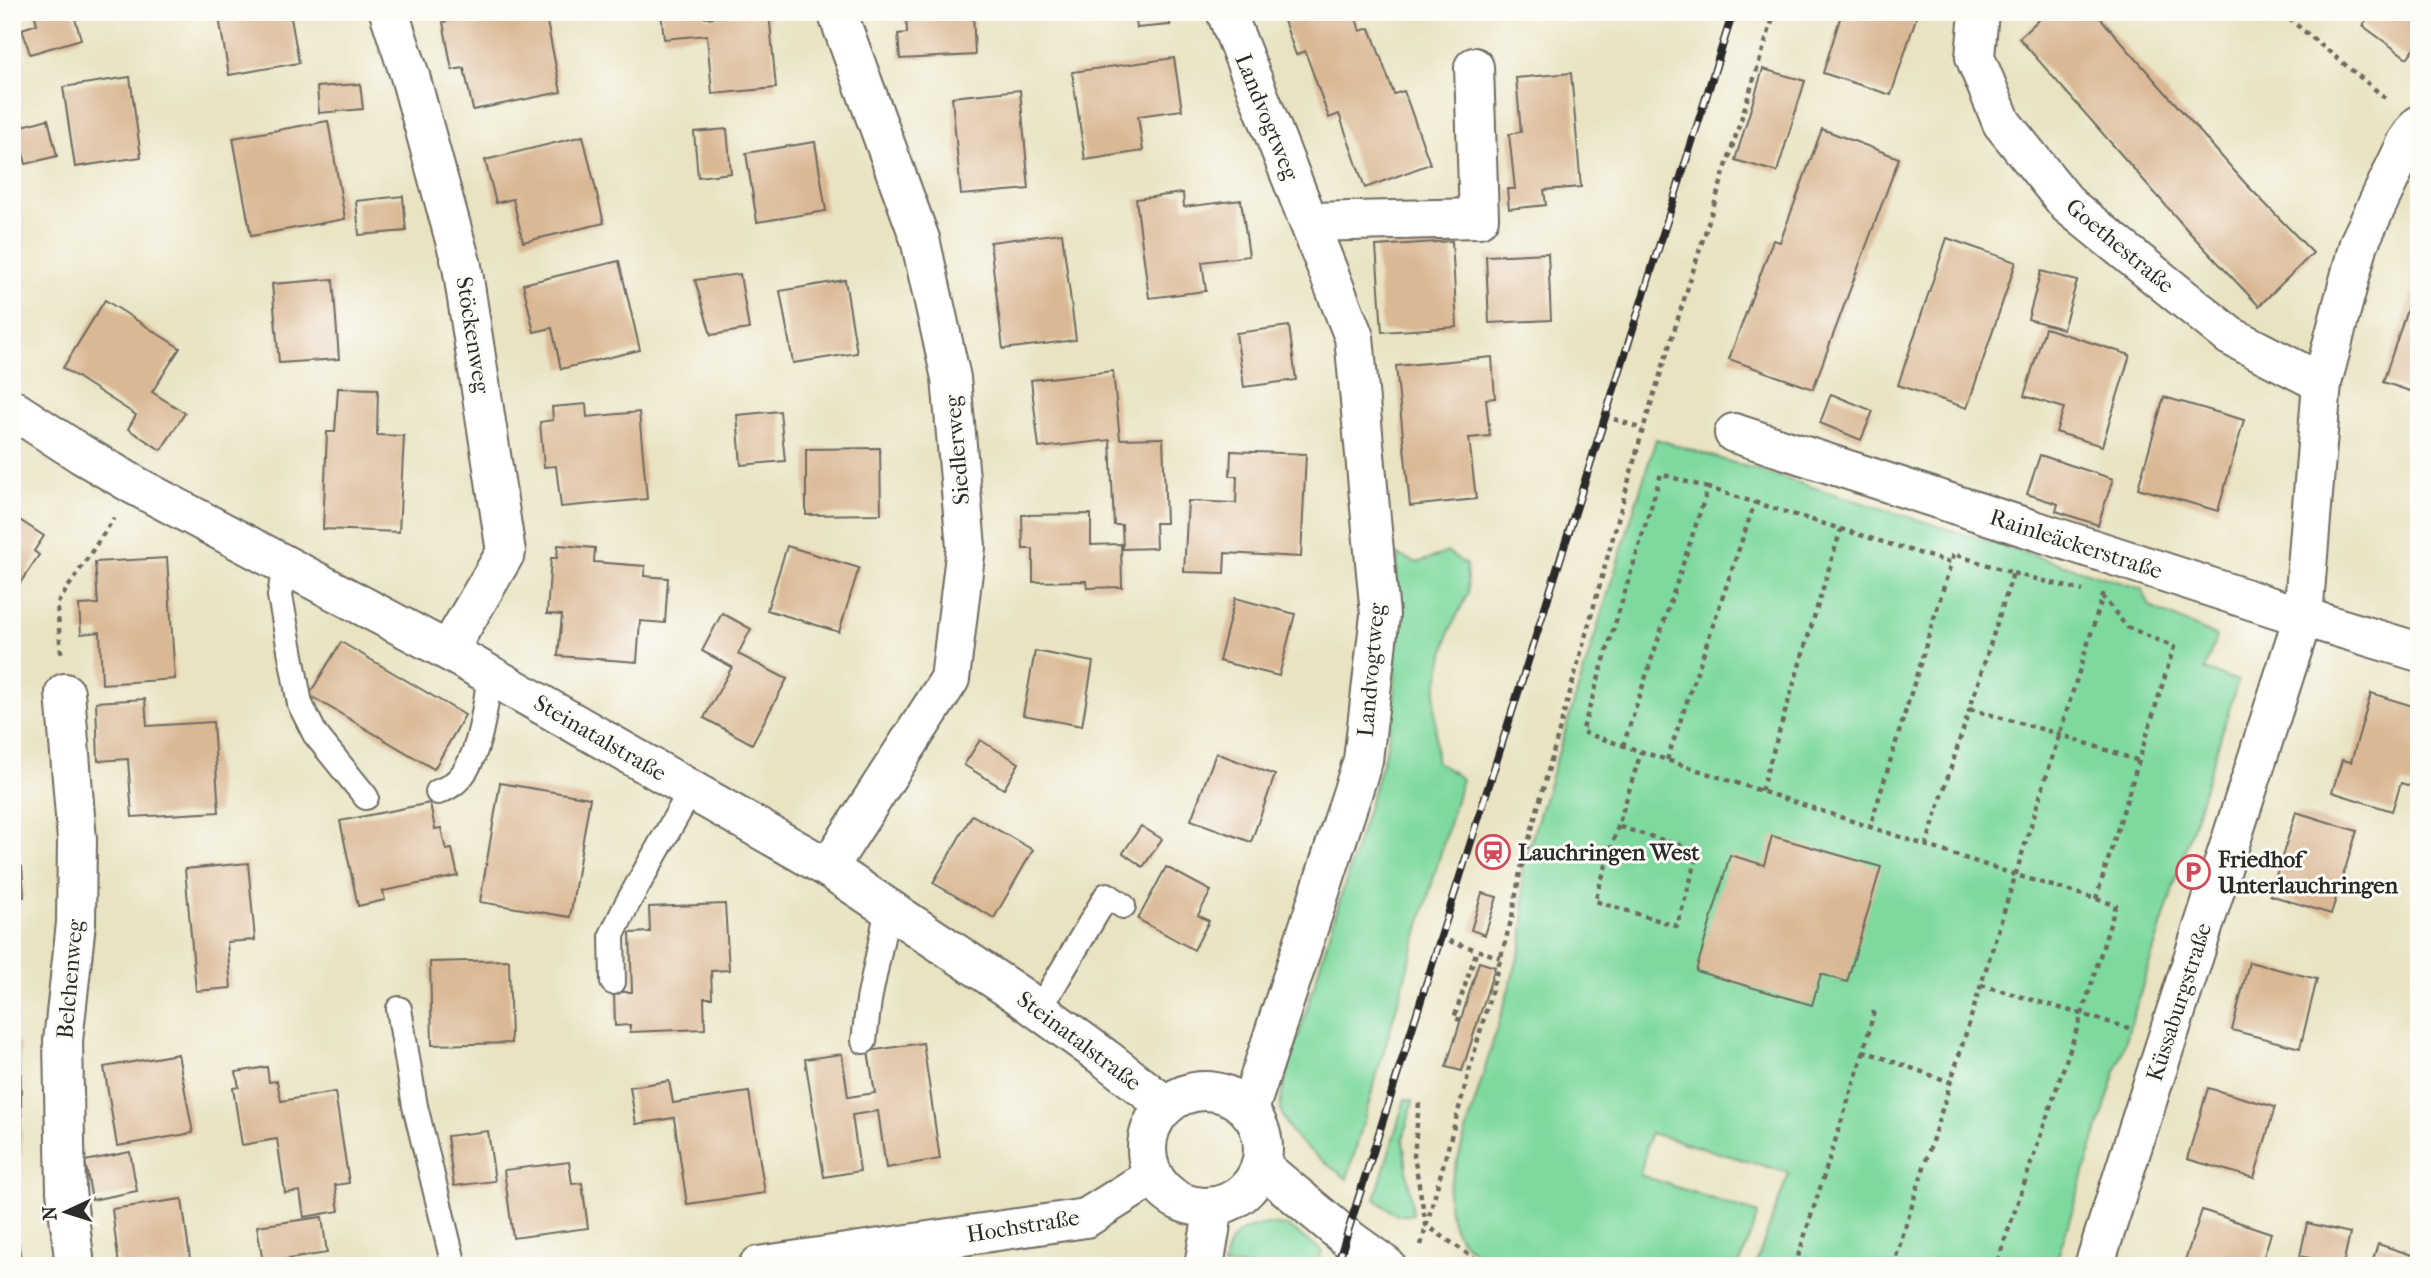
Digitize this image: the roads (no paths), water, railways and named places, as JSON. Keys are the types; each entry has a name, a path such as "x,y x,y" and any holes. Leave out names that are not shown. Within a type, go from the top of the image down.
{"street":[{"name":"Stöckenweg","path":"389,12 410,76 462,266 506,552 448,651"},
{"name":"Siedlerweg","path":"828,868 950,679 966,547 951,378 920,239 837,12"},
{"name":"Landvogtweg","path":"1226,12 1354,337 1380,614 1363,760 1249,1110"},
{"name":"Goethestraße","path":"1979,12 1975,57 2002,123 2069,206 2230,336 2322,383"},
{"path":"1309,222 1479,218 1474,67"},
{"name":"Küssaburgstraße","path":"2094,1266 2303,617 2322,383 2360,243 2415,138"},
{"name":"Steinatalstraße","path":"12,409 136,486 448,651 828,868 1039,1010 1165,1105"},
{"name":"Rainleäckerstraße","path":"1734,433 2419,652"},
{"name":"Belchenweg","path":"65,693 77,840 76,923 63,1041 66,1191 75,1266"},
{"path":"1198,1090 1217,1091 1234,1098 1249,1110 1259,1127 1264,1146 1261,1166 1243,1193 1230,1202 1214,1207 1196,1207 1178,1201 1164,1191 1153,1176 1147,1158 1147,1139 1153,1121 1165,1105 1180,1095 1198,1090"},
{"path":"1261,1166 1346,1237 1402,1261"},
{"name":"Hochstraße","path":"758,1266 1086,1218 1153,1176"},
{"path":"1204,1266 1214,1207"}],"lane":[{"path":"285,565 280,596 300,704 315,734 366,797"},
{"path":"438,792 455,783 471,762 482,722 490,675"},
{"path":"613,982 612,935 691,790"},
{"path":"1039,1010 1107,895 1123,906"},
{"path":"864,1041 869,1000 888,908"},
{"path":"399,1009 415,1106 454,1266"}],"railway":[{"path":"1337,1266 1733,12"}],"place":[{"name":"Lauchringen West","path":"1493,852"},
{"name":"Friedhof Unterlauchringen","path":"2193,872"}]}
